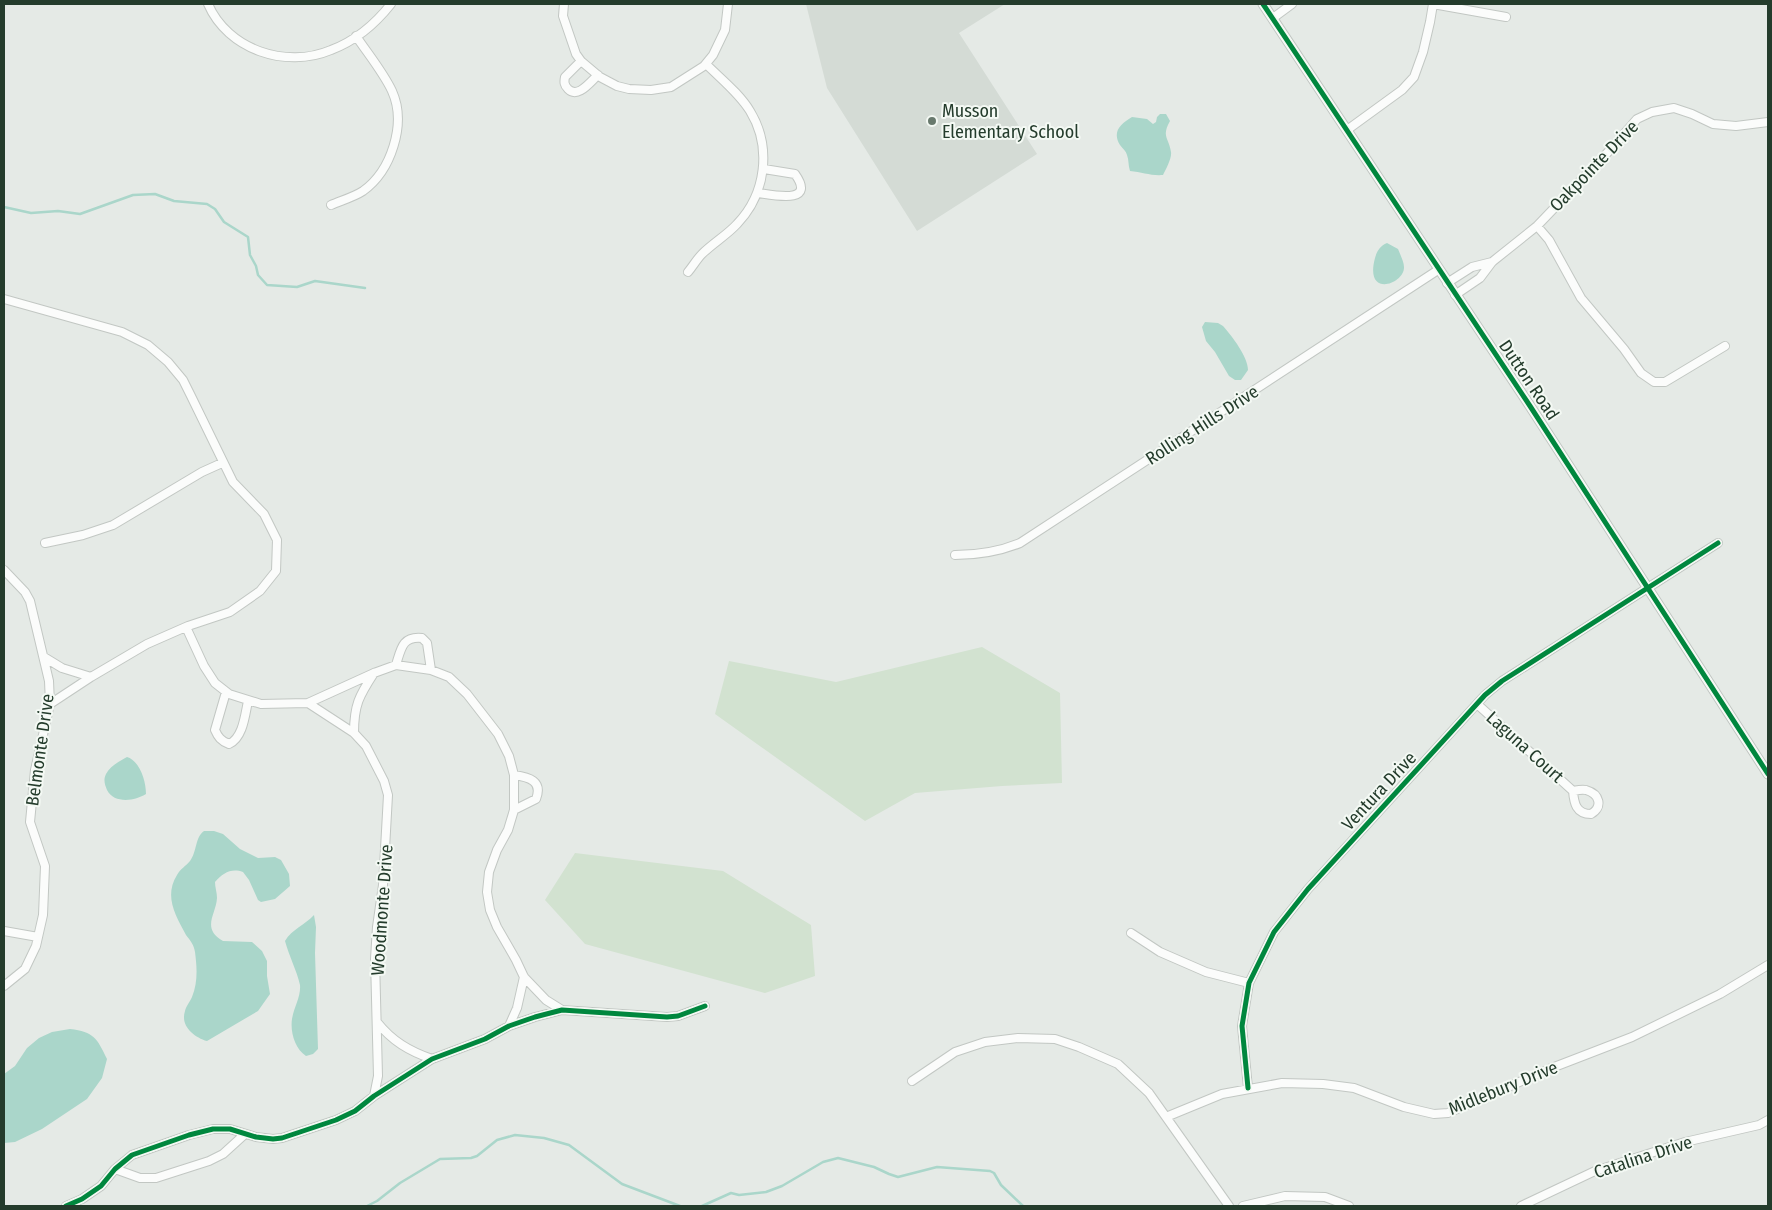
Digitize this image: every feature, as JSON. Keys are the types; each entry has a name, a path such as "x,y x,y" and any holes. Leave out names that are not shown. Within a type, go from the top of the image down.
{"street":[{"path":"208,4 217,20 235,39 253,49 278,57 304,57 331,51 356,36 380,18 391,4"},
{"path":"564,4 563,16 576,54 581,61 598,75 617,86 629,89 651,90 671,86 693,74 706,64 713,55 725,30 728,4"},
{"name":"Dutton Road","path":"1263,4 1530,406 1768,774"},
{"path":"1273,18 1292,4"},
{"path":"1347,130 1402,90 1414,77 1425,44 1433,4 1506,17"},
{"path":"331,205 362,192 380,173 389,158 398,131 397,110 392,93 356,36"},
{"path":"581,61 565,77 565,86 569,90 577,92 582,90 598,75"},
{"path":"688,272 703,254 737,224 755,200 764,169 763,146 758,126 734,90 706,64"},
{"name":"Oakpointe Drive","path":"1455,294 1480,278 1492,262 1537,226 1637,119 1652,112 1674,108 1713,124 1736,126 1768,122"},
{"path":"758,193 790,197 800,190 800,182 795,174 764,169"},
{"path":"1537,226 1549,240 1582,298 1641,373 1654,382 1664,382 1725,346"},
{"name":"Oakpointe Drive","path":"1447,282 1472,267 1492,262"},
{"path":"1472,267 1480,278"},
{"name":"Rolling Hills Drive","path":"955,555 978,555 1002,550 1020,543 1438,270"},
{"path":"4,299 122,332 148,345 168,362 183,380 222,463 233,482 264,514 277,540 276,571 260,591 230,612 186,627 147,644 50,704"},
{"path":"45,543 83,535 112,525 202,472 222,463"},
{"name":"Ventura Drive","path":"1248,1088 1242,1026 1249,983 1274,932 1308,888 1477,704 1502,681 1718,543"},
{"name":"Belmonte Drive","path":"4,571 25,592 30,601 49,681 50,704 35,770 30,822 45,866 43,915 36,946 24,969 4,986"},
{"path":"186,627 204,666 215,683 226,692 248,701 270,704 308,704 374,673 396,665 431,670 449,677 467,694 498,734 509,756 514,776 514,810 508,830 496,850 489,872 487,892 490,910 496,927 516,960 524,978 546,1000 562,1010"},
{"path":"396,665 407,640 414,637 422,638 427,643 431,670"},
{"path":"44,657 62,668 91,677"},
{"path":"354,733 354,715 359,695 374,673"},
{"path":"226,692 215,730 218,738 223,742 229,744 235,741 239,735 248,701"},
{"name":"Woodmonte Drive","path":"308,704 354,733 366,746 377,765 388,795 384,867 376,927 378,1076 374,1096"},
{"name":"Laguna Court","path":"1477,704 1573,791"},
{"path":"514,776 526,777 531,780 536,785 538,792 536,799 514,810"},
{"path":"4,931 38,937"},
{"path":"1131,933 1160,952 1206,972 1249,983"},
{"name":"Midlebury Drive","path":"1166,1117 1222,1094 1282,1083 1354,1088 1404,1107 1434,1114 1448,1113 1549,1069 1632,1037 1720,994 1768,965"},
{"path":"509,1026 517,1008 524,978"},
{"path":"66,1206 96,1190 132,1155 189,1135 213,1129 230,1129 264,1138 282,1138 346,1116 432,1059 486,1039 509,1026 562,1010 667,1017 678,1016 705,1006"},
{"path":"377,1022 388,1035 403,1047 432,1059"},
{"path":"912,1081 955,1052 985,1042 1018,1038 1055,1040 1079,1047 1118,1064 1149,1093 1228,1206"},
{"name":"Catalina Drive","path":"1521,1206 1595,1171 1685,1142 1759,1125 1768,1120"},
{"path":"116,1169 140,1178 156,1178 209,1161 223,1154 245,1134"},
{"path":"1242,1206 1285,1196 1325,1197 1349,1206"}],"shaded area":[{"name":"Musson Elementary School","path":"806,4 1005,4 959,33 1037,154 917,231 827,88"},
{"path":"1160,114 1166,114 1170,121 1167,126 1166,137 1171,154 1163,175 1130,171 1127,154 1118,140 1118,129 1132,117 1147,119 1153,124"},
{"path":"1387,243 1398,249 1404,267 1403,273 1398,279 1386,284 1380,283 1375,279 1373,271 1377,253"},
{"path":"1205,322 1218,323 1223,326 1239,347 1248,370 1241,380 1235,380 1229,376 1206,341 1202,327"},
{"path":"982,647 1060,693 1062,783 915,793 865,821 715,714 729,661 836,682"},
{"path":"127,757 132,759 139,767 145,783 146,794 131,800 114,798 107,790 104,780 106,774 115,764"},
{"path":"204,831 214,831 223,834 240,849 258,858 275,857 281,860 289,874 290,886 275,899 261,902 258,900 249,880 243,872 228,872 215,882 217,898 211,921 213,931 223,941 252,942 262,951 267,961 270,994 258,1011 207,1041 193,1034 184,1021 186,1009 195,986 196,958 193,945 178,920 171,898 173,883 180,871 190,861 199,837"},
{"path":"575,853 723,871 811,925 815,976 765,993 585,944 545,900"},
{"path":"314,915 316,927 318,1049 313,1054 306,1056 296,1045 293,1035 292,1019 300,985 285,941 291,933"},
{"path":"70,1029 90,1034 97,1041 107,1059 102,1078 87,1099 42,1129 15,1142 4,1143 4,1074 15,1066 27,1048 39,1038 52,1032"}],"waterway":[{"path":"4,207 31,213 58,211 80,214 133,195 155,194 174,201 207,204 215,209 224,222 248,237 250,255 258,275 267,285 297,287 315,281 365,288"},
{"path":"367,1206 440,1159 471,1158 477,1156 497,1140 515,1135 544,1138 569,1145 622,1184 680,1206"},
{"path":"702,1206 731,1193 739,1195 766,1192 782,1186 823,1162 838,1158 874,1167 898,1177 937,1167 990,1171 994,1173 1001,1185 1023,1206"}],"cycle path":[{"path":"1263,4 1530,406 1768,774"},
{"path":"1248,1088 1242,1026 1249,983 1274,932 1308,889 1485,695 1502,681 1718,543"},
{"path":"66,1206 82,1199 101,1186 115,1169 132,1155 189,1135 213,1129 230,1129 256,1137 273,1139 282,1138 336,1120 355,1111 374,1096 432,1059 535,1017 562,1010 667,1017 678,1016 705,1006"}],"place":[{"name":"Musson Elementary School","path":"932,121"}]}
